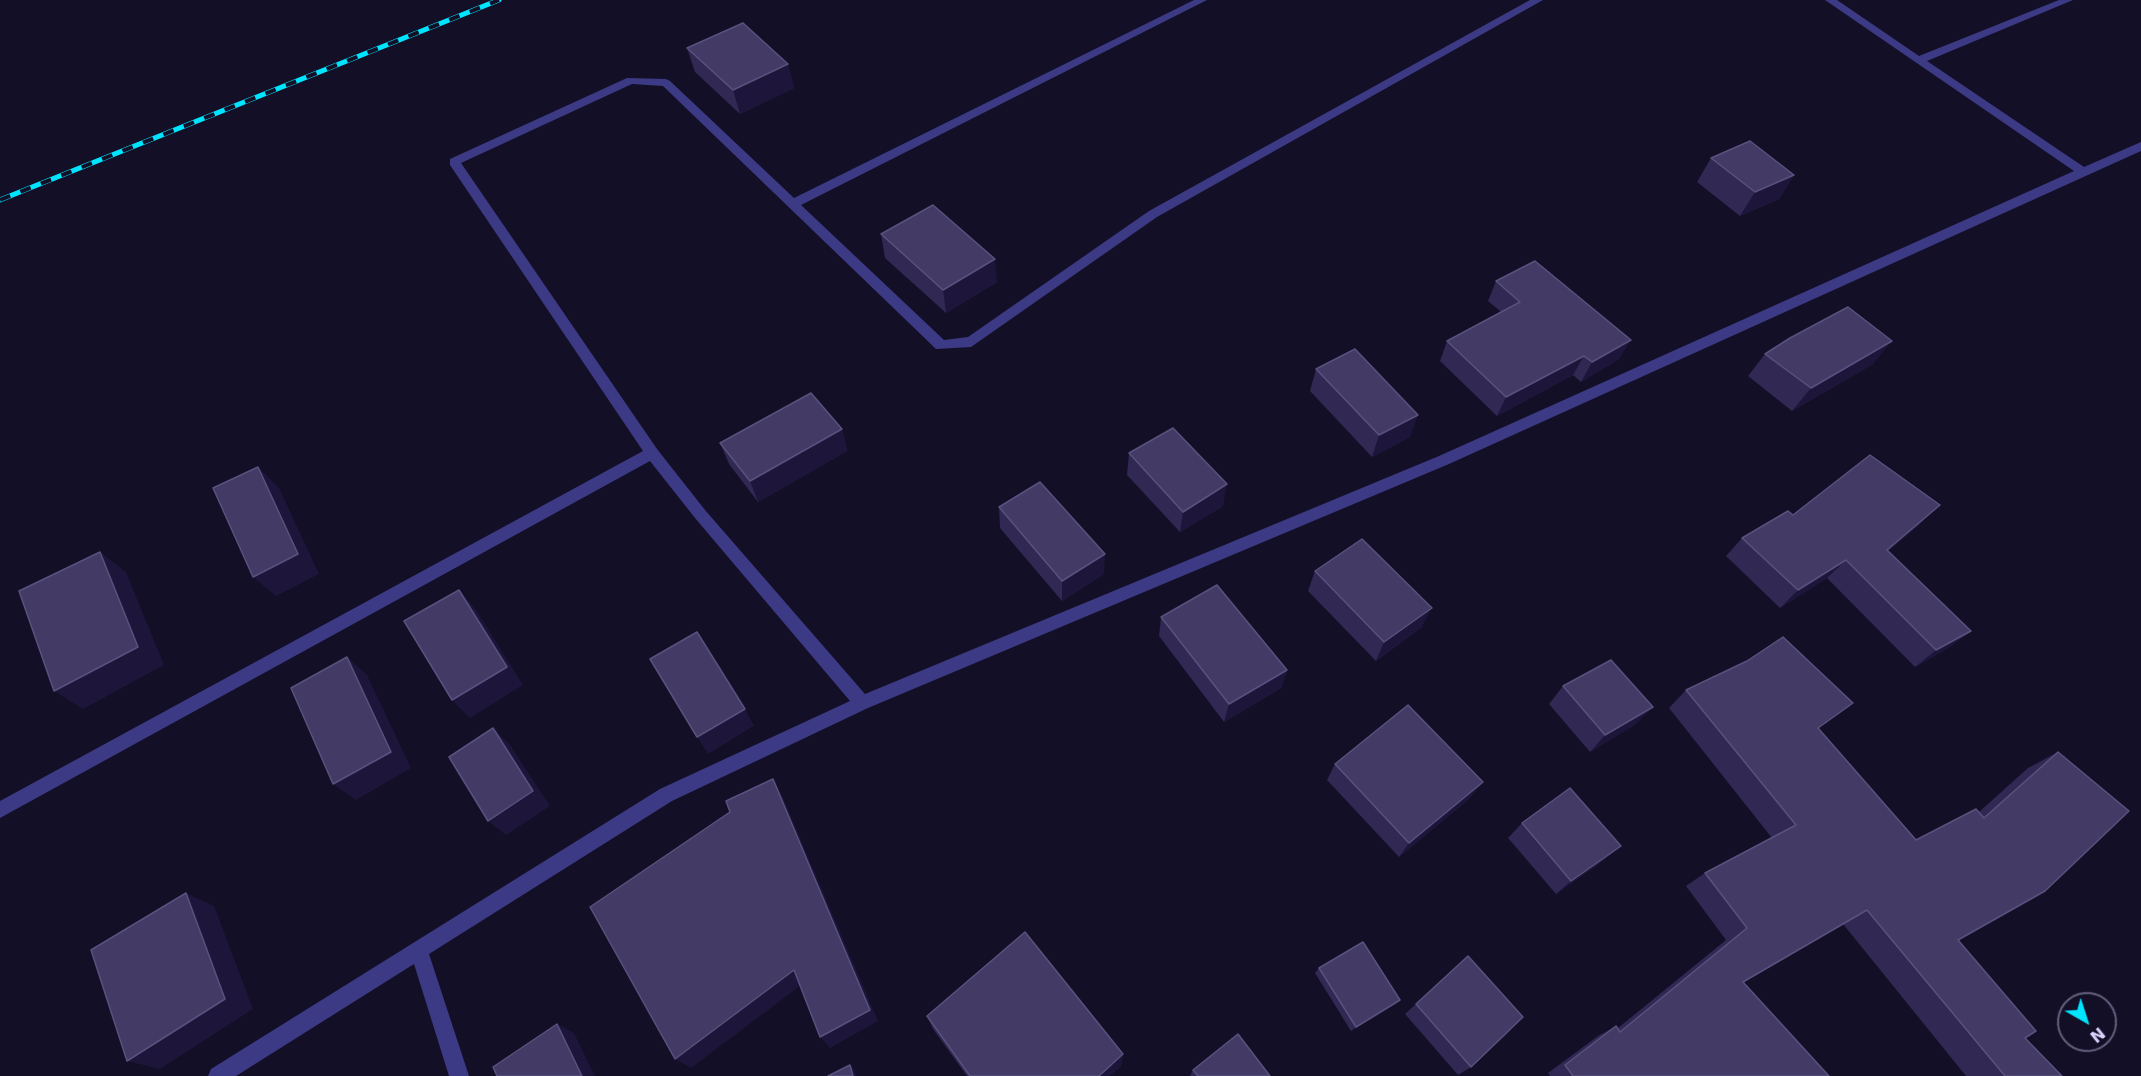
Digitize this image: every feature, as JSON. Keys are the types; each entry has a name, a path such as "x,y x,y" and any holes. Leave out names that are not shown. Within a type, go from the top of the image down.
{"street":[{"path":"793,204 1202,0"},
{"path":"862,703 700,514 652,453 454,162 631,80 666,83 941,345 971,342 1153,214 1538,0"},
{"path":"1830,0 2083,172"},
{"path":"1918,60 2068,0"},
{"path":"218,1076 666,795 862,703 1444,460 2141,146"},
{"path":"0,810 652,453"},
{"path":"419,950 459,1076"}],"building":[{"path":"743,23 788,64 733,90 687,48"},
{"path":"1750,141 1794,175 1755,192 1711,158"},
{"path":"933,205 995,259 943,290 881,234"},
{"path":"1535,261 1631,340 1592,362 1584,356 1506,397 1447,341 1520,302 1496,281"},
{"path":"1848,307 1892,341 1811,388 1765,354 1790,338"},
{"path":"1355,349 1418,415 1379,435 1316,369"},
{"path":"811,393 842,429 750,481 720,443"},
{"path":"1173,428 1227,484 1183,512 1129,453"},
{"path":"1870,455 1940,505 1887,550 1971,631 1936,650 1846,560 1798,590 1742,538 1788,511 1793,515"},
{"path":"258,467 298,554 253,577 213,488"},
{"path":"1040,482 1105,554 1062,581 999,507"},
{"path":"1362,539 1432,608 1384,642 1315,571"},
{"path":"100,552 138,647 54,691 19,591"},
{"path":"1217,585 1287,670 1229,704 1161,617"},
{"path":"459,590 507,667 452,700 404,621"},
{"path":"697,632 745,709 697,737 650,659"},
{"path":"1783,637 1853,703 1818,728 1916,840 1976,809 1984,818 2058,752 2129,811 2045,891 1958,940 2036,1031 2025,1038 2062,1076 2005,1076 1867,910 1743,982 1829,1076 1573,1076 1565,1065 1616,1026 1620,1032 1747,928 1705,873 1796,825 1686,690 1747,661"},
{"path":"347,657 391,752 333,784 291,688"},
{"path":"1611,660 1653,707 1605,735 1563,686"},
{"path":"1408,705 1483,782 1409,843 1335,764"},
{"path":"493,728 533,791 488,821 449,757"},
{"path":"773,779 870,1010 820,1037 794,970 675,1059 590,907 730,812 726,801"},
{"path":"1570,788 1621,846 1571,881 1522,823"},
{"path":"186,893 225,999 127,1061 91,950"},
{"path":"1025,932 1123,1054 1099,1076 970,1076 927,1016"},
{"path":"1363,942 1400,1000 1356,1027 1319,968"},
{"path":"1468,956 1523,1017 1471,1067 1416,1004"},
{"path":"557,1024 582,1076 497,1076 493,1067"},
{"path":"1238,1034 1270,1076 1198,1076 1193,1070"},
{"path":"850,1065 853,1076 828,1076"}],"railway":[{"path":"0,200 499,0"}]}
